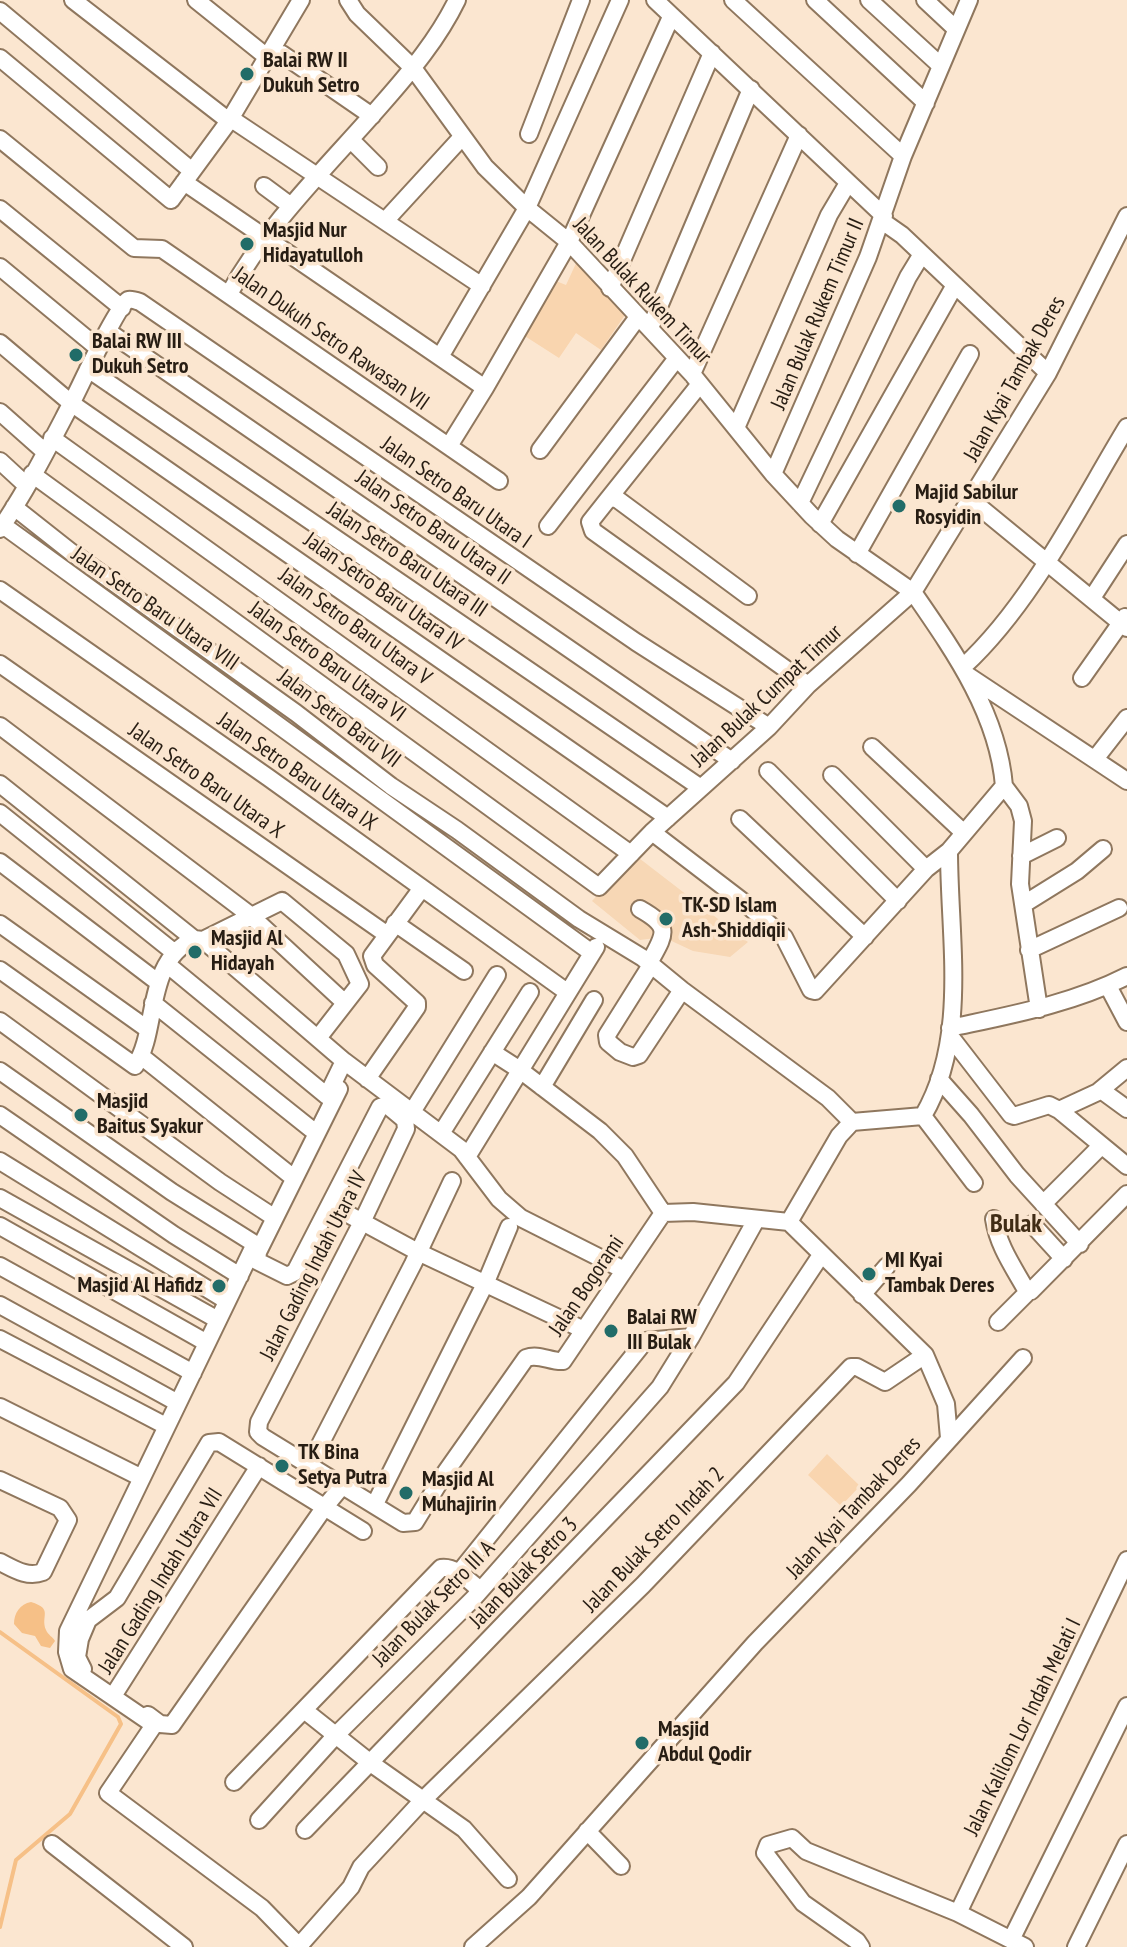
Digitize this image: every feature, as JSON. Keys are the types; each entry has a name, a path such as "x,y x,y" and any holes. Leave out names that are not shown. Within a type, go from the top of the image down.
{"street":[{"path":"73,0 230,119 482,286"},
{"path":"196,0 267,57"},
{"name":"Jalan Bulak Rukem Timur","path":"348,0 357,14 413,68 485,167 527,208 569,242 696,379 773,474"},
{"path":"229,294 291,206 413,68 445,25 457,0"},
{"path":"529,134 581,0"},
{"path":"440,357 527,208 620,0"},
{"path":"655,0 1048,373"},
{"path":"733,0 903,156"},
{"path":"815,0 926,103"},
{"path":"869,0 941,66"},
{"path":"925,0 956,29"},
{"name":"Jalan Bulak Rukem Timur II","path":"773,474 883,218 903,156 969,0"},
{"path":"0,58 173,200 190,182 230,119 267,57 293,3"},
{"path":"0,11 190,182 485,388"},
{"path":"449,446 569,242 671,17"},
{"path":"610,288 712,53"},
{"path":"267,57 282,54 372,116"},
{"path":"540,450 644,323 751,89"},
{"path":"799,135 696,379 590,522 593,531 808,685"},
{"path":"385,221 462,137"},
{"name":"Jalan Dukuh Setro Rawasan VII","path":"0,139 134,248 162,249 499,481"},
{"path":"351,140 378,167"},
{"path":"736,428 829,215 848,183"},
{"path":"264,186 291,206"},
{"path":"0,209 122,308 1,526"},
{"name":"Jalan Kyai Tambak Deres","path":"913,592 1048,373 1127,216"},
{"path":"800,503 922,254"},
{"path":"0,267 98,348"},
{"path":"820,524 955,285"},
{"name":"Jalan Setro Baru Utara I","path":"122,308 132,300 143,304 636,642 769,727"},
{"name":"Jalan Setro Baru Utara II","path":"109,332 732,761"},
{"name":"Jalan Setro Baru Utara IV","path":"0,343 71,403 668,818"},
{"path":"857,554 970,354"},
{"path":"548,526 677,358"},
{"name":"Jalan Setro Baru Utara III","path":"88,369 701,788"},
{"name":"Jalan Setro Baru Utara V","path":"0,412 631,854"},
{"path":"965,670 1047,562 1127,427"},
{"name":"Jalan Setro Baru Utara VI","path":"0,461 596,886"},
{"path":"773,474 820,524 913,592 965,670 998,751 1004,786 1022,814 1020,884 1039,1009"},
{"path":"609,498 617,499 748,596"},
{"path":"971,500 1125,622 1082,678"},
{"name":"Jalan Setro Baru VII","path":"14,507 391,786 604,935 648,962 828,1098 852,1122"},
{"name":"Jalan Setro Baru Utara VIII","path":"1,526 592,953"},
{"path":"1092,598 1127,544"},
{"name":"Jalan Setro Baru Utara IX","path":"0,590 567,992"},
{"name":"Jalan Bulak Cumpat Timur","path":"596,886 601,886 652,832 769,727 808,685 913,592"},
{"name":"Jalan Setro Baru Utara X","path":"0,664 391,928 464,971"},
{"path":"965,670 1127,781"},
{"path":"1095,759 1127,718"},
{"path":"0,726 250,915 344,1002"},
{"path":"872,747 964,833"},
{"path":"768,771 898,901"},
{"path":"832,775 926,869"},
{"path":"0,784 198,940 344,1061 442,1132 467,1157 499,1199 521,1218 624,1270"},
{"path":"652,832 784,937 812,991 818,989 926,869 949,851 1004,786"},
{"path":"0,813 333,1092"},
{"path":"740,819 865,937"},
{"path":"1021,856 1057,838"},
{"path":"1024,904 1077,871 1103,849"},
{"path":"923,1116 933,1099 950,1032 954,960 949,851"},
{"path":"0,862 159,983"},
{"path":"367,1079 417,1007 417,1003 372,962 372,956 422,888"},
{"path":"0,970 135,1066 141,1056 159,983 171,959 198,940 282,901 346,954 360,982 318,1038"},
{"path":"1029,950 1119,908"},
{"path":"640,909 659,920 662,936 607,1035 608,1042 633,1057 639,1055 682,990"},
{"path":"0,924 146,1028"},
{"path":"467,1157 604,935"},
{"path":"412,1112 497,975"},
{"path":"950,1032 1039,1009 1108,986 1127,976"},
{"path":"1108,986 1127,1022"},
{"path":"442,1132 530,992"},
{"path":"542,1087 594,1000"},
{"path":"153,1003 311,1129"},
{"path":"0,1021 220,1182 269,1214"},
{"path":"950,1032 1011,1115 1044,1105 1059,1110 1127,1166"},
{"path":"492,1052 600,1131 625,1156 663,1213 693,1212 789,1222 839,1136 852,1122 923,1116"},
{"path":"141,1056 290,1175"},
{"path":"344,1061 333,1092 258,1252 257,1261 287,1276 295,1272 331,1205 418,1252 584,1330"},
{"path":"1059,1110 1101,1090 1127,1068"},
{"path":"0,1071 172,1192 255,1244"},
{"path":"939,1079 1080,1244"},
{"path":"1101,1090 1127,1109"},
{"path":"333,1092 311,1129 140,1477 67,1636 67,1652 72,1669 154,1725 108,1793 262,1908 299,1947 351,1887 361,1867 423,1800"},
{"name":"Jalan Gading Indah Utara IV","path":"257,1447 406,1129 405,1120 387,1105 380,1107 331,1205"},
{"path":"0,1115 174,1235 240,1276"},
{"path":"923,1116 974,1183"},
{"path":"1043,1204 1101,1146"},
{"path":"0,1161 227,1301"},
{"path":"310,1464 452,1181"},
{"path":"998,1322 1127,1194"},
{"path":"0,1198 218,1320"},
{"name":"Jalan Bogorami","path":"375,1504 403,1523 415,1522 445,1473 526,1358 538,1356 553,1362 563,1361 663,1213"},
{"path":"994,1219 1003,1250 1029,1291"},
{"name":"Jalan Bulak Setro III A","path":"259,1820 336,1735 480,1590 660,1387 756,1220"},
{"name":"Jalan Kyai Tambak Deres","path":"473,1947 529,1897 755,1643 909,1484 949,1438 946,1404 925,1355 789,1222"},
{"path":"1032,1224 1064,1259"},
{"path":"0,1226 207,1343"},
{"path":"257,1447 310,1464 375,1504 486,1282 509,1227"},
{"name":"Jalan Bulak Setro 3","path":"305,1830 372,1764 736,1383 821,1255"},
{"path":"0,1266 193,1373"},
{"path":"862,1295 887,1266"},
{"path":"0,1305 178,1403"},
{"path":"459,1573 645,1341 691,1337"},
{"path":"0,1339 166,1426"},
{"name":"Jalan Bulak Setro Indah 2","path":"423,1800 643,1585 851,1367 857,1367 885,1382 925,1355"},
{"path":"949,1438 1023,1358"},
{"path":"0,1407 140,1477"},
{"name":"Jalan Gading Indah Utara VII","path":"257,1447 115,1693 80,1667 77,1657 80,1639 88,1620 117,1598 209,1443 257,1447 324,1508 363,1531"},
{"path":"0,1480 60,1508 68,1520 43,1572 25,1574 0,1562"},
{"path":"115,1693 160,1724 172,1725 343,1485"},
{"name":"Jalan Kalilom Lor Indah Melati I","path":"958,1913 1127,1560"},
{"path":"234,1782 441,1568 459,1573 480,1590"},
{"path":"861,1947 803,1903 765,1853 768,1845 792,1838 806,1851 958,1913 1018,1943 1127,1706"},
{"path":"304,1710 372,1764 464,1829 508,1879"},
{"path":"587,1831 621,1866"},
{"path":"52,1844 184,1947"},
{"path":"1076,1947 1127,1844"}],"shaded area":[{"path":"578,259 627,312 601,350 576,333 559,358 520,333 551,279 566,285"},
{"name":"TK-SD Islam Ash-Shiddiqii","path":"635,855 748,942 730,957 693,951 663,937 640,940 592,901"},
{"path":"827,1454 860,1486 841,1506 808,1475"},
{"path":"31,1602 44,1610 46,1630 55,1641 50,1648 41,1646 35,1636 22,1633 14,1624 18,1610"}],"waterway":[{"path":"0,1632 118,1717 121,1724 70,1814 16,1860 0,1927"}],"place":[{"name":"Balai RW II Dukuh Setro","path":"247,74"},
{"name":"Masjid Nur Hidayatulloh","path":"247,244"},
{"name":"Balai RW III Dukuh Setro","path":"76,355"},
{"name":"Majid Sabilur Rosyidin","path":"899,506"},
{"name":"TK-SD Islam Ash-Shiddiqii","path":"666,919"},
{"name":"Masjid Al Hidayah","path":"195,952"},
{"name":"Masjid Baitus Syakur","path":"81,1115"},
{"name":"MI Kyai Tambak Deres","path":"869,1274"},
{"name":"Masjid Al Hafidz","path":"219,1286"},
{"name":"Balai RW III Bulak","path":"611,1331"},
{"name":"TK Bina Setya Putra","path":"282,1466"},
{"name":"Masjid Al Muhajirin","path":"406,1493"},
{"name":"Masjid Abdul Qodir","path":"642,1743"}],"district":[{"name":"Bulak","path":"1016,1225"}]}
